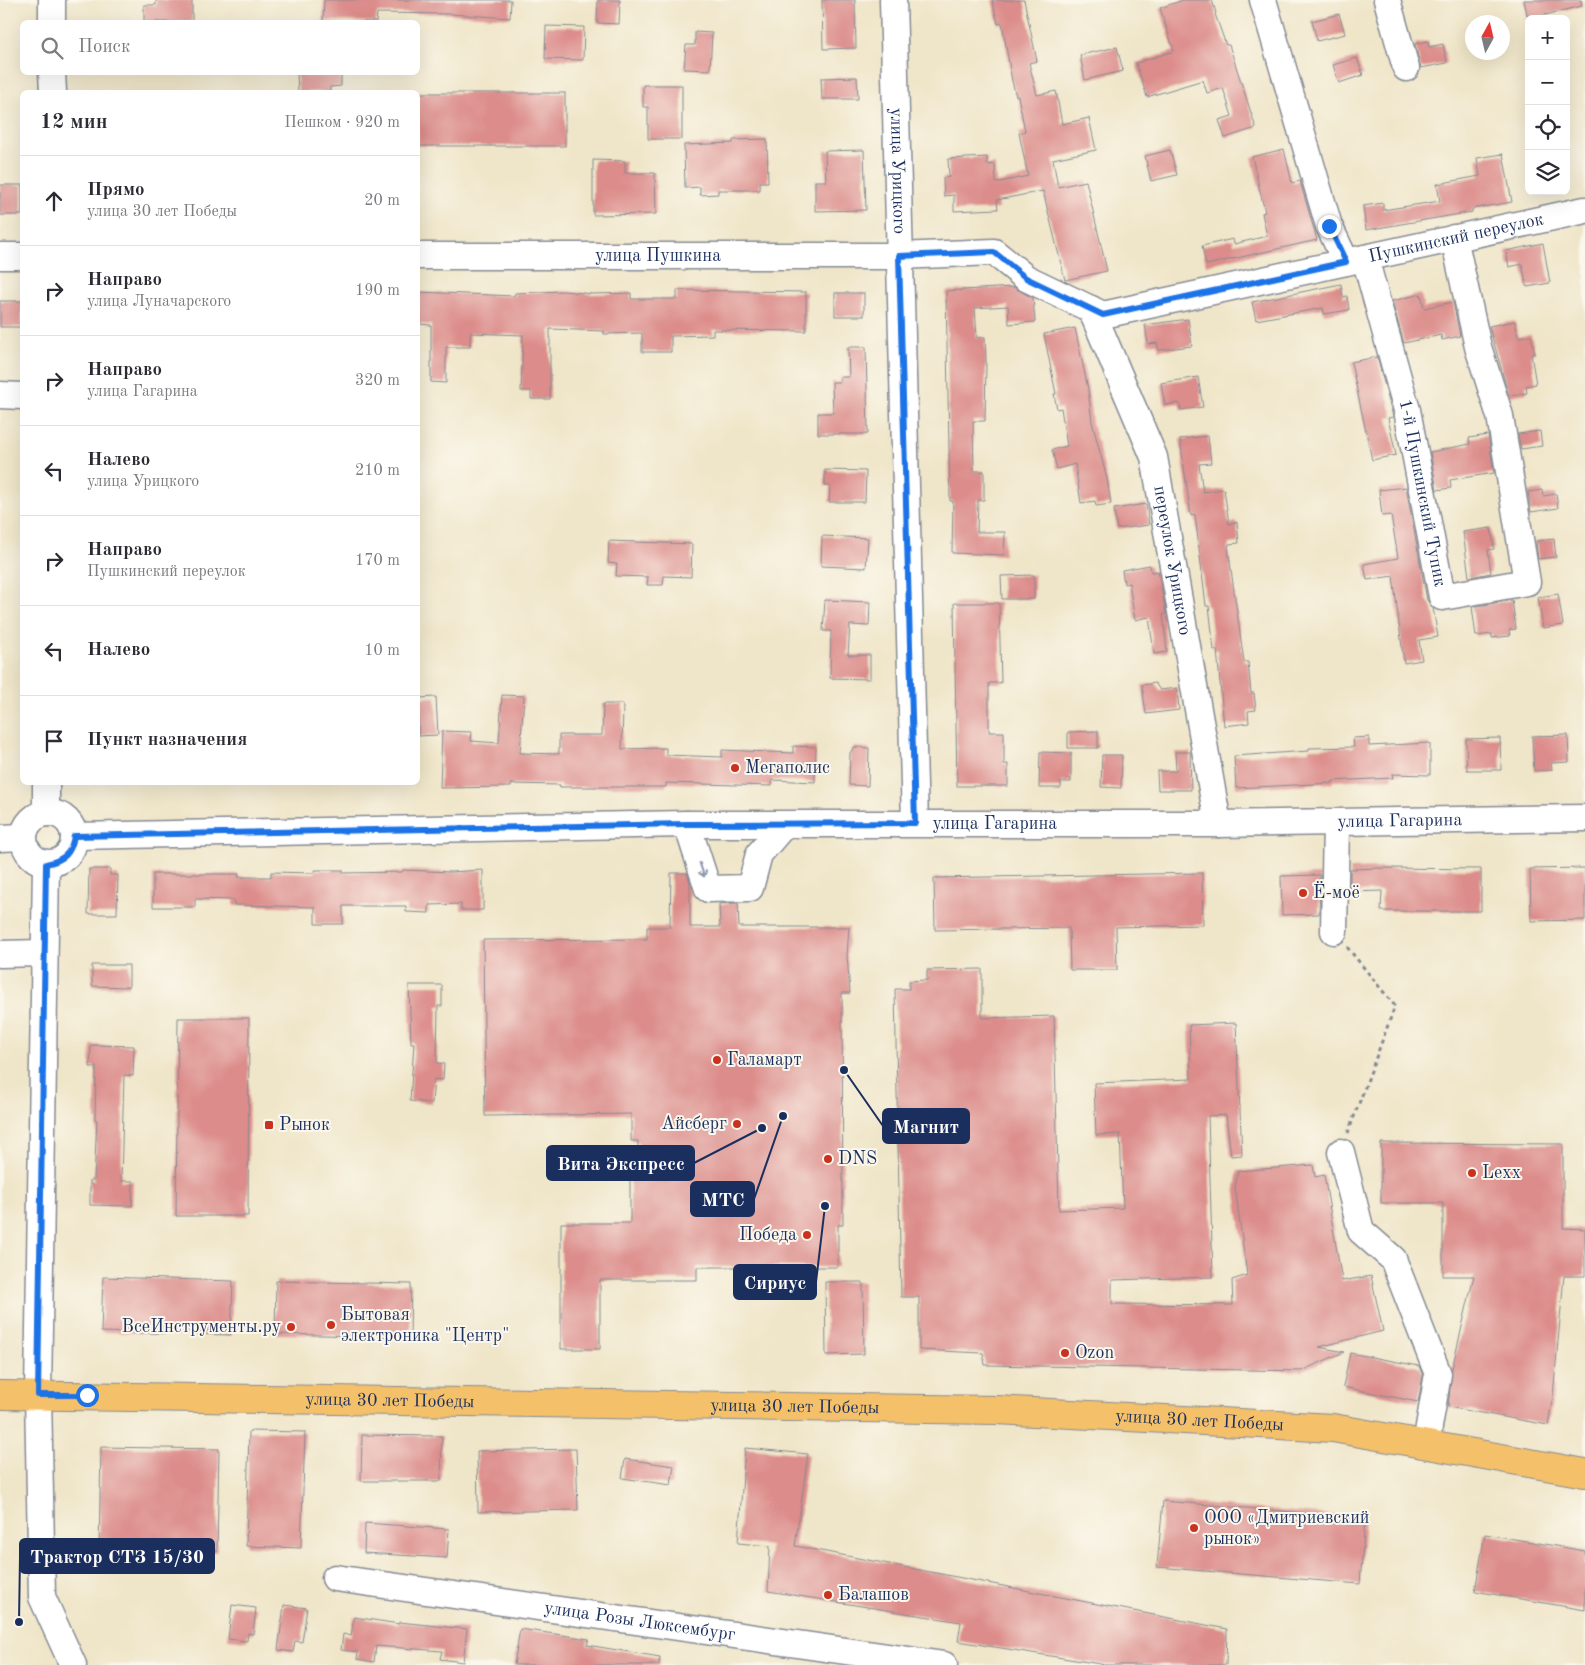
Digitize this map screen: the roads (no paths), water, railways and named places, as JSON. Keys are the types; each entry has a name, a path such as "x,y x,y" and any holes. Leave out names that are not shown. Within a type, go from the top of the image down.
{"main road":[{"name":"улица 30 лет Победы","path":"0,1395 996,1410 1333,1428 1585,1473"}],"street":[{"path":"52,0 52,20"},
{"name":"улица Урицкого","path":"893,0 915,823"},
{"path":"1263,0 1329,226 1356,260"},
{"path":"1387,0 1406,68"},
{"path":"52,75 52,90"},
{"name":"Пушкинский переулок","path":"899,256 994,252 1026,278 1103,315 1585,210"},
{"name":"1-й Пушкинский Тупик","path":"1356,260 1407,410 1442,597 1527,582 1500,416 1478,347 1454,238"},
{"path":"0,256 20,256"},
{"name":"улица Пушкина","path":"420,256 899,256"},
{"name":"переулок Урицкого","path":"1091,309 1154,457 1218,824"},
{"path":"0,395 20,396"},
{"path":"46,785 46,813"},
{"path":"46,813 65,818 74,836 71,851 61,861 46,864 29,855 12,837 30,820 46,813"},
{"name":"улица Гагарина","path":"74,836 687,824 1218,824 1585,818"},
{"path":"1334,931 1336,823"},
{"path":"687,824 708,889 750,888 759,854 784,824"},
{"path":"46,864 38,1395 42,1597 73,1665"},
{"path":"0,954 44,953"},
{"path":"1341,1152 1361,1231 1392,1259 1438,1374 1426,1444"},
{"name":"улица Розы Люксембург","path":"335,1578 944,1665"}],"place":[{"name":"Мегаполис","path":"735,768"},
{"name":"Ё-моё","path":"1303,893"},
{"name":"Галамарт","path":"717,1060"},
{"name":"Магнит","path":"844,1070"},
{"name":"МТС","path":"783,1116"},
{"name":"Айсберг","path":"737,1124"},
{"name":"Рынок","path":"269,1125"},
{"name":"Вита Экспресс","path":"762,1128"},
{"name":"DNS","path":"828,1159"},
{"name":"Lexx","path":"1472,1173"},
{"name":"Сириус","path":"825,1206"},
{"name":"Победа","path":"807,1235"},
{"name":"Бытовая электроника \"Центр\"","path":"331,1325"},
{"name":"ВсеИнструменты.ру","path":"291,1327"},
{"name":"Ozon","path":"1065,1353"},
{"name":"ООО «Дмитриевский рынок»","path":"1194,1528"},
{"name":"Балашов","path":"828,1595"},
{"name":"Трактор СТЗ 15/30","path":"19,1622"}]}
